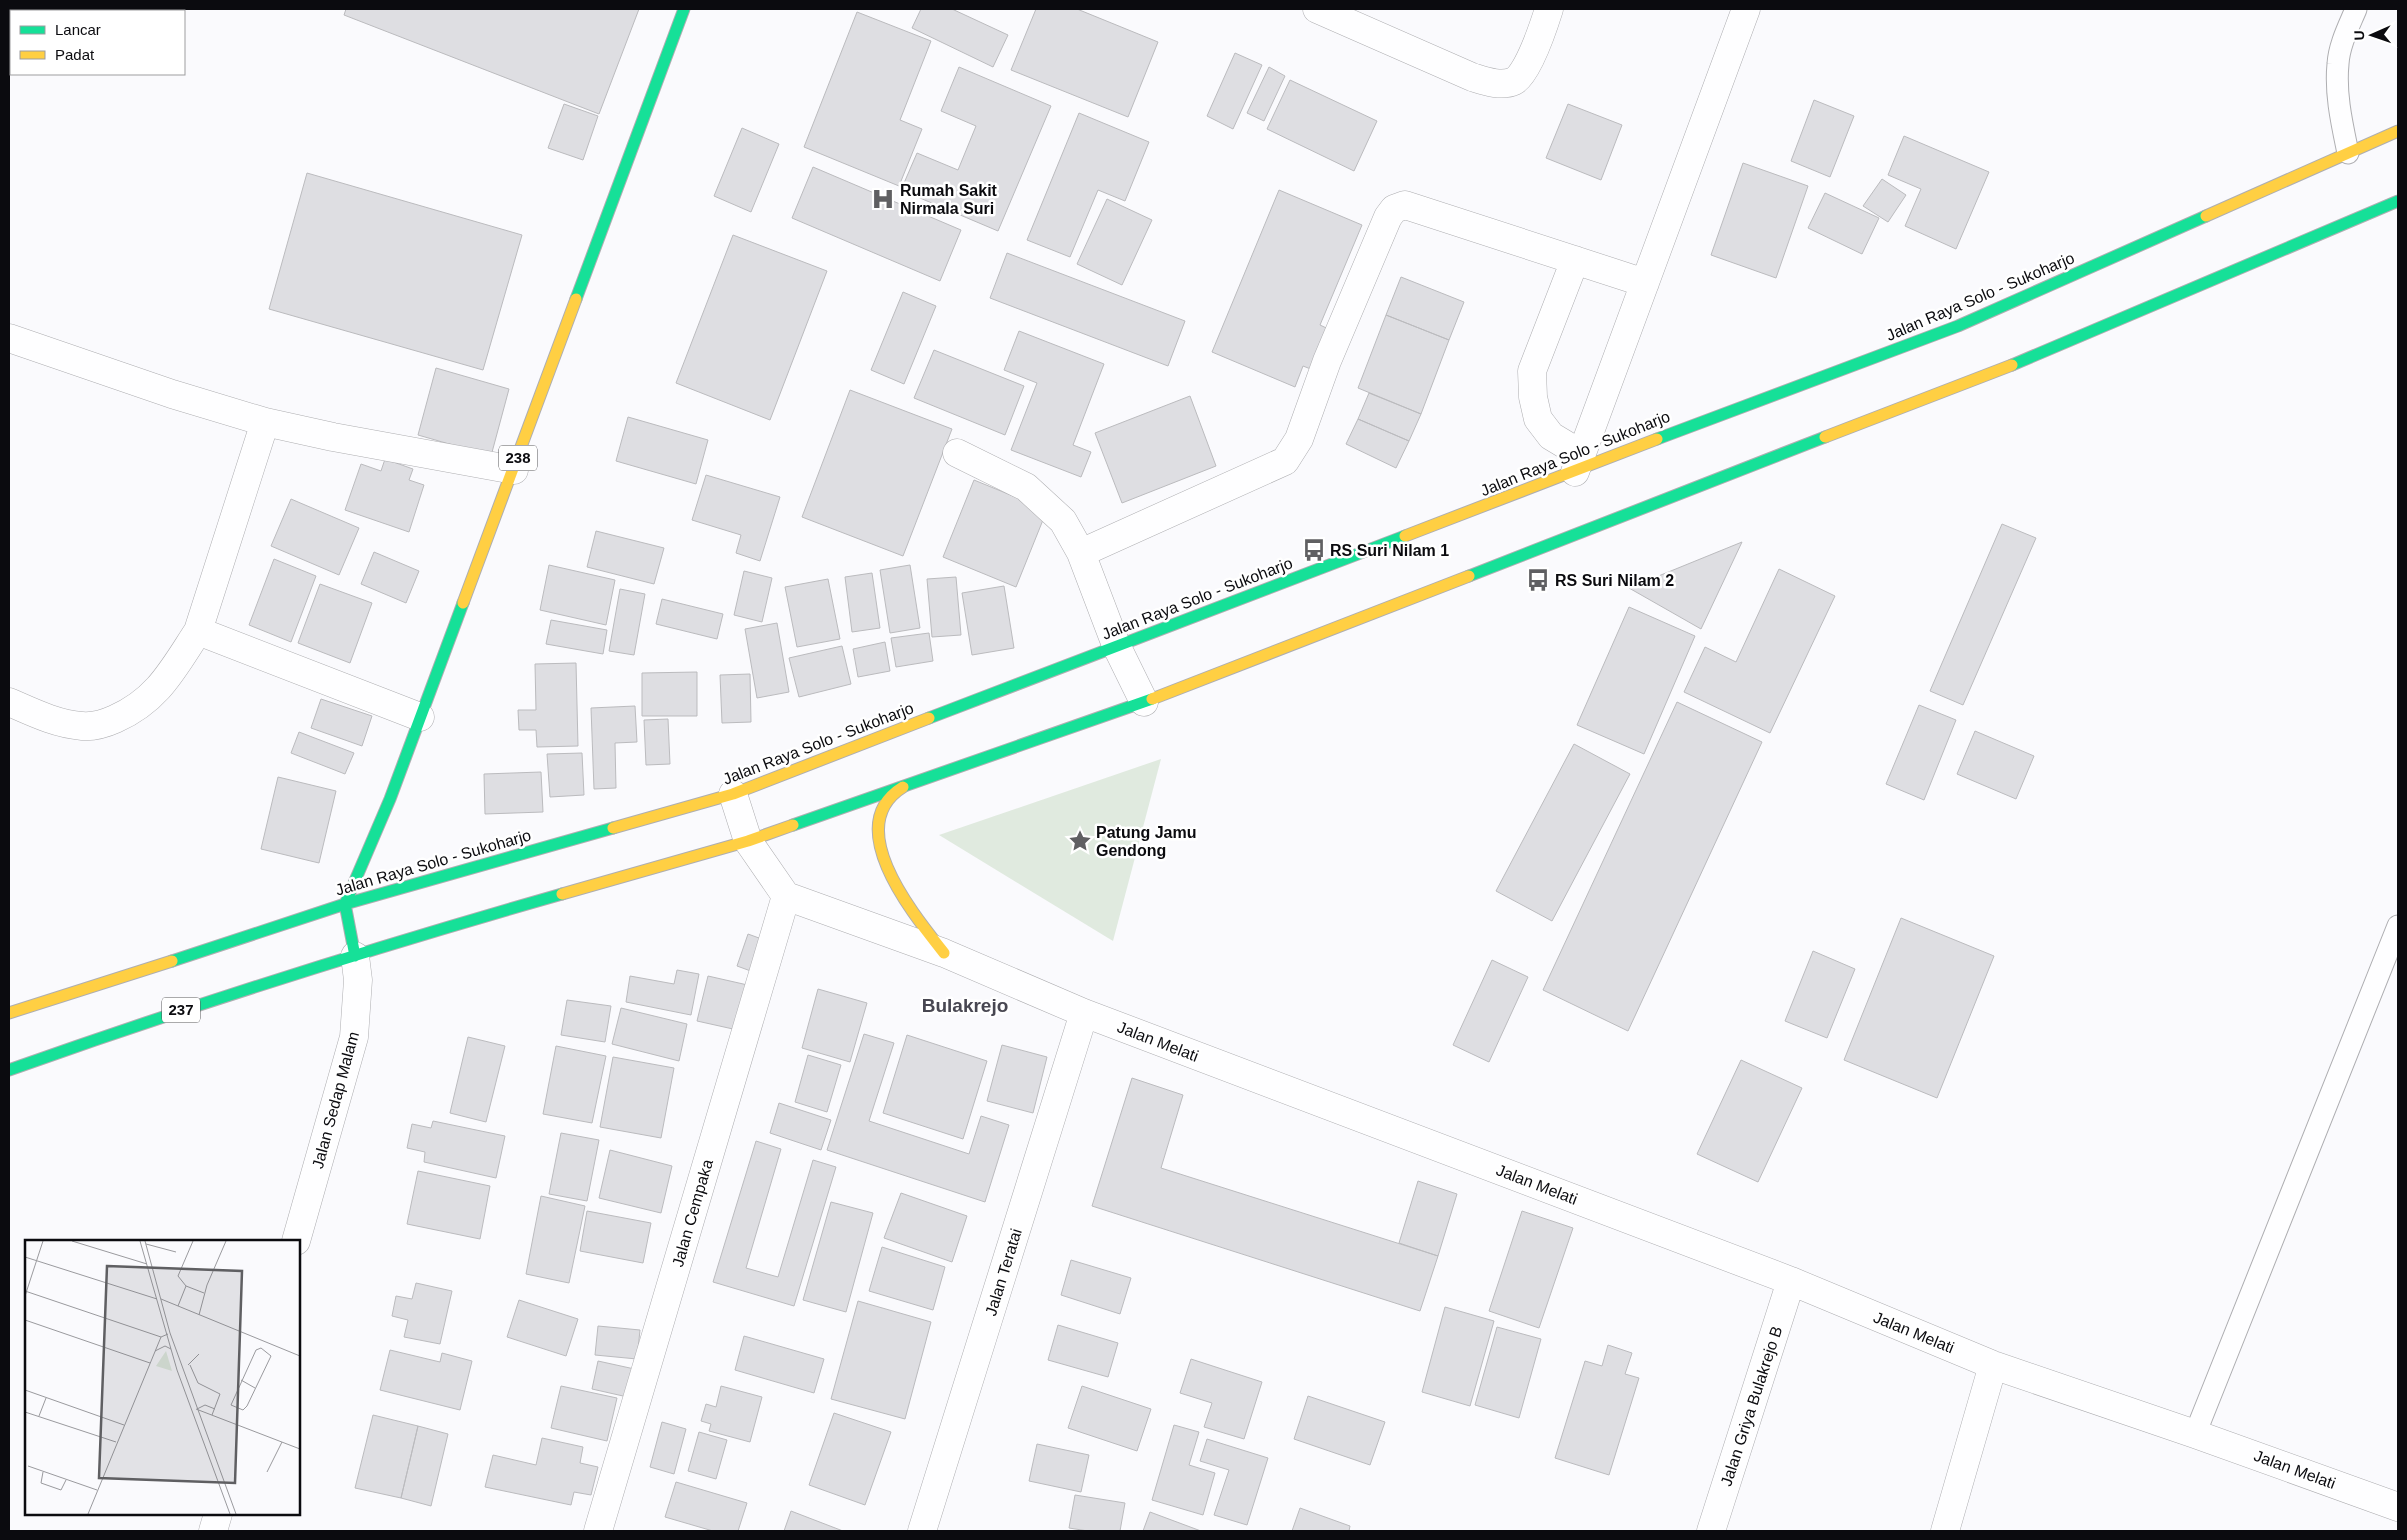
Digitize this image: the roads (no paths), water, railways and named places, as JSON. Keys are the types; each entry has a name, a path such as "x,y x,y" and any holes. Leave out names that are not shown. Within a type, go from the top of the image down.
{"main road":[{"name":"238","path":"345,904 390,800 684,9"},
{"name":"Jalan Raya Solo - Sukoharjo","path":"9,1014 244,940 345,904 733,794 1578,463 1958,326 2398,131"},
{"path":"345,904 357,968 402,940 748,841 908,783 1144,702 2040,354 2398,201"},
{"path":"908,783 888,798 881,810 878,826 881,848 887,868 906,903 944,953"},
{"name":"237","path":"9,1070 168,1014 357,968"}],"street":[{"path":"1317,9 1472,77 1488,82 1502,83 1514,81 1523,72 1549,9"},
{"path":"1575,260 1532,371 1533,397 1538,419 1551,436 1578,463 1746,9"},
{"path":"1081,553 1285,460 1299,439 1327,361 1388,218 1399,206 1405,205 1645,283"},
{"path":"9,338 172,394 265,422 333,437 514,470"},
{"path":"9,702 46,718 82,726 102,725 142,705 164,685 198,631 265,422"},
{"path":"957,453 1026,488 1063,521 1081,553 1116,645 1144,702"},
{"path":"198,631 420,716"},
{"path":"733,794 748,841 786,896"},
{"name":"Jalan Melati","path":"786,896 944,953 1084,1013 1791,1281 1993,1365 2195,1434 2398,1507"},
{"name":"Jalan Cempaka","path":"598,1531 786,896"},
{"name":"Jalan Sedap Malam","path":"296,1240 354,1037 357,968"},
{"name":"Jalan Teratai","path":"922,1531 1084,1013"},
{"name":"Jalan Griya Bulakrejo B","path":"1711,1531 1791,1281"},
{"path":"1945,1531 1993,1365"},
{"path":"213,1531 218,1515"}],"lane":[{"path":"2348,153 2340,115 2338,63 2346,31 2356,9"},
{"path":"2195,1434 2398,926"}],"place":[{"name":"Rumah Sakit Nirmala Suri","path":"883,199"},
{"name":"RS Suri Nilam 1","path":"1314,550"},
{"name":"RS Suri Nilam 2","path":"1538,580"},
{"name":"Patung Jamu Gendong","path":"1080,841"}],"district":[{"name":"Bulakrejo","path":"965,1005"}]}
